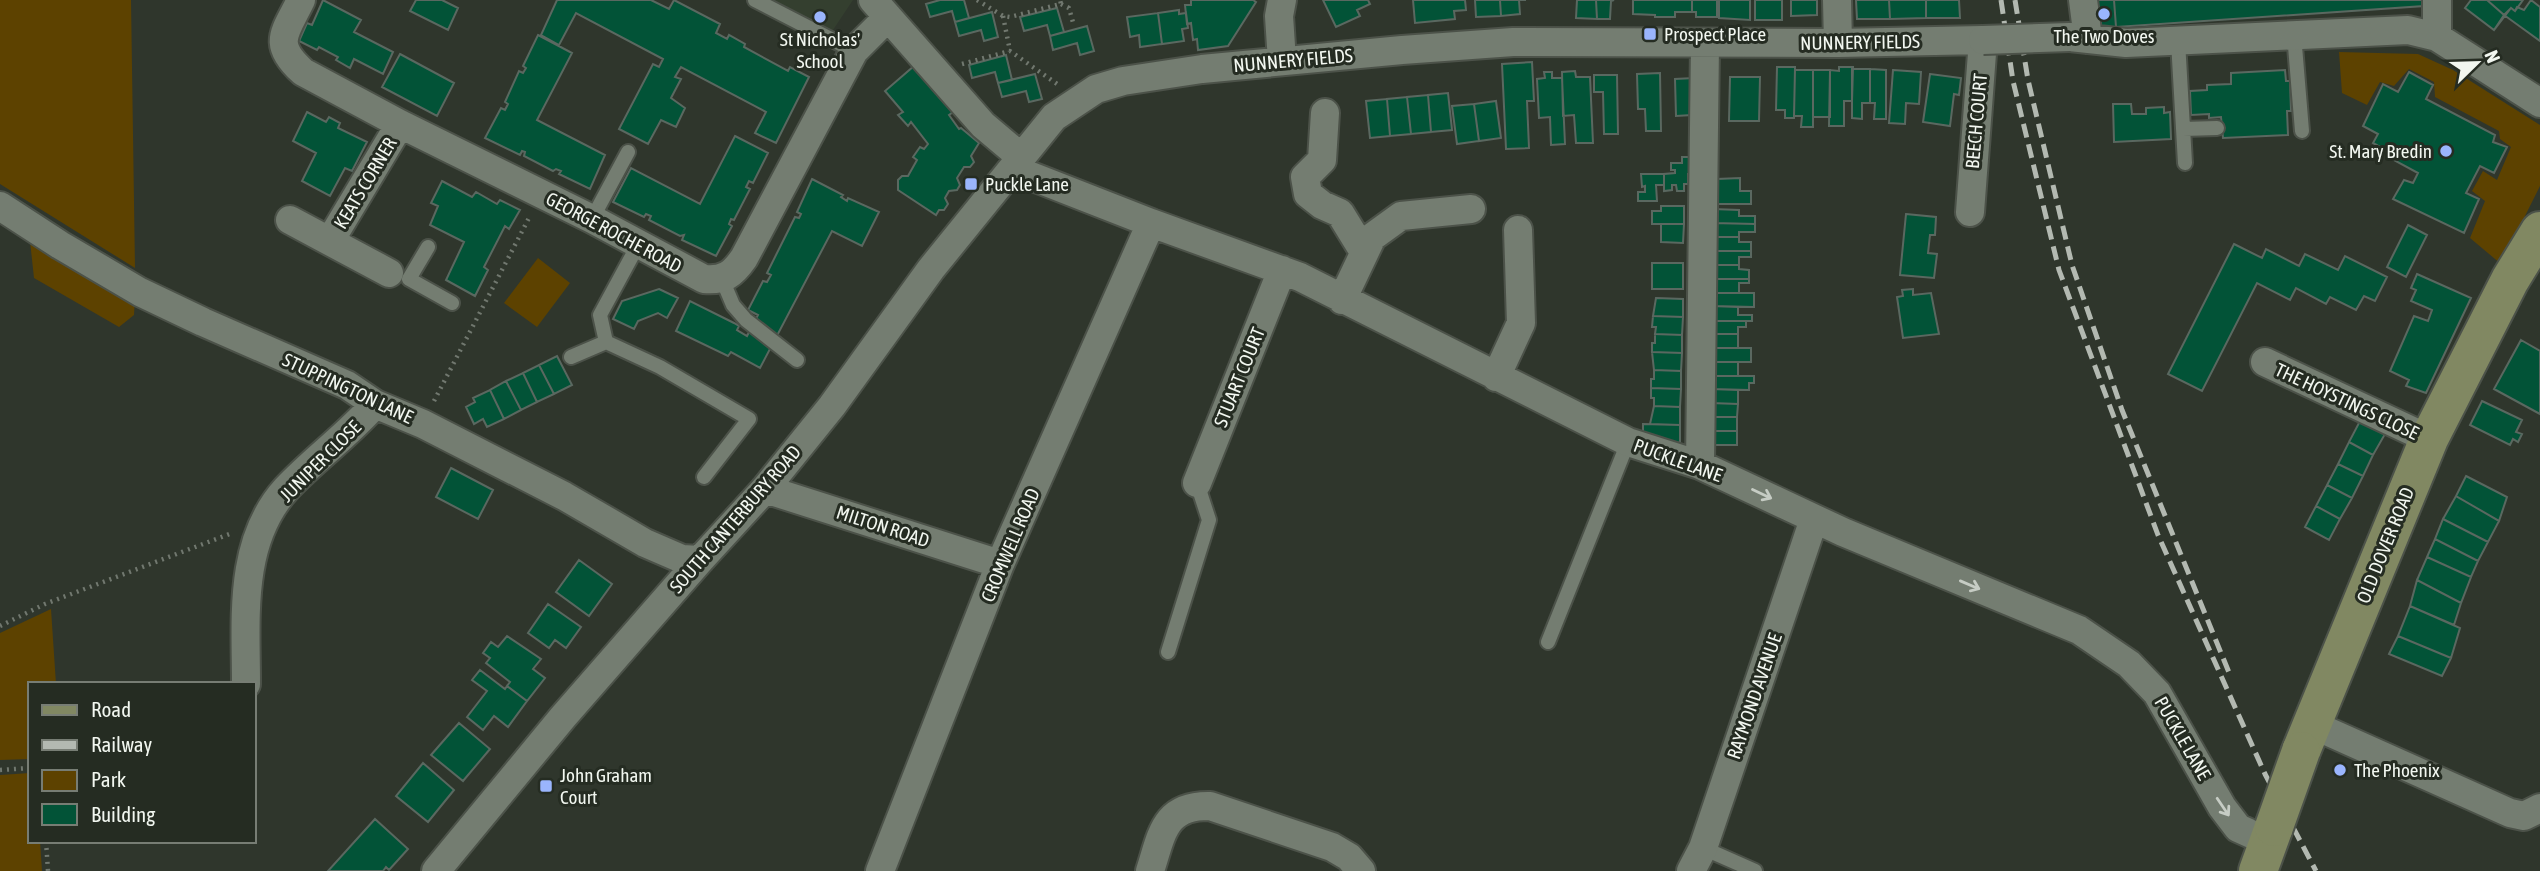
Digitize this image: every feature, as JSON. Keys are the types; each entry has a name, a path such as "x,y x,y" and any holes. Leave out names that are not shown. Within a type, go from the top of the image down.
{"street":[{"name":"GEORGE ROCHE ROAD","path":"301,0 283,36 284,50 303,72 321,84 592,219 704,279 722,279"},
{"path":"1282,0 1279,16 1282,61"},
{"path":"1837,0 1838,43"},
{"path":"2079,38 2083,0"},
{"path":"2437,0 2437,37"},
{"path":"722,279 735,271 744,258 854,51 880,8 1017,163"},
{"name":"NUNNERY FIELDS","path":"1017,163 1054,117 1096,89 1123,81 1202,69 1513,42 1838,43 2079,38 2126,44 2407,30 2437,37 2540,103"},
{"name":"BEECH COURT","path":"1978,203 1983,40"},
{"path":"1700,465 1705,43"},
{"path":"1325,113 1322,160 1305,177 1308,194 1322,205 1340,213 1364,252"},
{"name":"KEATS CORNER","path":"330,241 400,124"},
{"name":"PUCKLE LANE","path":"1017,163 1151,223 1282,270 1628,442 1700,465 1814,519 2079,630 2129,664 2157,693 2222,807 2238,828 2267,847"},
{"name":"SOUTH CANTERBURY ROAD","path":"436,871 563,717 765,489 832,406 931,269 1017,163"},
{"name":"STUPPINGTON LANE","path":"0,206 125,283 203,323 347,385 375,404 423,424 564,496 645,542 682,559 700,560"},
{"path":"1342,300 1372,237 1401,216 1471,209"},
{"name":"KEATS CORNER","path":"290,220 399,276"},
{"name":"CROMWELL ROAD","path":"880,871 1000,564 1151,223"},
{"path":"1496,377 1521,323 1518,230"},
{"name":"OLD DOVER ROAD","path":"2267,847 2306,737 2429,439 2510,280 2540,231"},
{"name":"STUART COURT","path":"1197,483 1282,270"},
{"name":"THE HOYSTINGS CLOSE","path":"2265,362 2429,439"},
{"name":"JUNIPER CLOSE","path":"246,682 246,603 249,573 266,519 283,492 308,467 344,438 375,404"},
{"name":"MILTON ROAD","path":"765,489 1000,564"},
{"name":"RAYMOND AVENUE","path":"1697,859 1814,519"},
{"path":"2306,737 2510,813 2524,816 2539,811"},
{"path":"1150,871 1169,820 1180,811 1196,806 1210,806 1332,847 1349,856 1361,871"}],"lane":[{"path":"755,0 854,51"},
{"path":"2294,34 2302,131"},
{"path":"2178,41 2185,163"},
{"path":"2183,129 2217,128"},
{"path":"592,219 628,152"},
{"path":"606,341 600,315 638,245"},
{"path":"428,247 399,276 452,303"},
{"path":"722,279 733,305 746,320 797,360"},
{"path":"571,357 606,341"},
{"path":"606,341 660,367 749,419 704,477"},
{"path":"1548,642 1628,442"},
{"path":"1168,652 1209,520 1197,483"},
{"path":"1697,859 1755,871"}],"path":[{"path":"977,0 1003,16 1010,17 1060,2 1069,8 1074,26"},
{"path":"1003,16 1010,51 1065,90"},
{"path":"960,64 1010,51"},
{"path":"423,424 542,194"},
{"path":"0,626 45,604 244,529 260,535"},
{"path":"0,769 28,768"},
{"path":"46,843 47,871"}],"shaded area":[{"name":"St Nicholas' School","path":"766,0 853,0 831,33"}],"green space":[{"path":"0,0 131,0 135,268 0,184"},
{"path":"2339,52 2418,54 2453,70 2540,125 2540,186 2501,264 2470,238 2485,201 2472,191 2483,171 2497,180 2511,147 2500,139 2499,131 2435,97 2434,82 2409,69 2394,86 2380,82 2367,105 2342,93"},
{"path":"30,241 135,298 134,315 119,327 34,278"},
{"path":"538,258 570,283 537,327 504,303"},
{"path":"51,609 56,682 28,682 28,759 0,760 0,633"},
{"path":"28,773 28,843 40,843 42,871 0,871 0,775"}],"building":[{"path":"323,0 361,20 354,32 393,52 383,74 354,59 350,68 336,60 338,57 299,41 307,23 312,25"},
{"path":"416,0 442,0 458,8 448,30 410,11"},
{"path":"557,0 651,0 669,9 674,0 720,24 716,33 727,39 729,35 745,44 744,47 788,71 790,67 809,77 776,143 755,133 766,112 681,67 675,77 681,79 671,98 685,108 676,127 661,120 648,144 619,129 653,64 659,67 663,59 576,13 559,45 541,35"},
{"path":"940,0 964,0 969,18 955,22 952,11 930,17 926,4"},
{"path":"1191,0 1256,2 1228,46 1198,50 1197,39 1193,40 1191,23 1187,24 1185,5 1191,5"},
{"path":"1323,0 1368,0 1370,4 1357,10 1360,16 1336,27"},
{"path":"1413,0 1465,0 1466,10 1454,11 1455,19 1415,23"},
{"path":"1475,0 1500,0 1501,16 1476,17"},
{"path":"1500,0 1519,0 1520,14 1501,16"},
{"path":"1577,0 1596,0 1597,19 1576,18"},
{"path":"1596,0 1614,0 1611,1 1610,19 1597,19"},
{"path":"1633,0 1692,0 1692,12 1675,12 1675,17 1633,14"},
{"path":"1692,0 1717,0 1717,17 1696,17 1696,12 1692,12"},
{"path":"1719,0 1750,0 1750,20 1719,18"},
{"path":"1755,0 1782,0 1782,20 1755,20"},
{"path":"1791,0 1817,0 1817,15 1791,16"},
{"path":"1856,0 1889,0 1890,19 1857,19"},
{"path":"1889,0 1926,0 1926,18 1890,19"},
{"path":"1926,0 1959,0 1960,18 1926,18"},
{"name":"The Two Doves","path":"2092,0 2114,0 2116,27 2095,30"},
{"path":"2114,0 2424,0 2424,6 2116,27"},
{"path":"2471,0 2523,0 2515,11 2511,8 2494,30 2465,8"},
{"path":"2471,0 2487,0 2504,15 2494,30 2465,8"},
{"path":"2531,0 2540,7 2540,41 2504,15 2511,8 2515,11 2517,7 2524,10"},
{"path":"1057,8 1064,32 1050,36 1047,25 1024,31 1020,17"},
{"path":"1179,10 1179,14 1186,13 1188,28 1182,29 1184,41 1162,44 1158,13"},
{"path":"992,12 998,37 984,41 981,30 959,36 955,22"},
{"path":"1158,13 1162,44 1140,47 1139,35 1130,37 1127,17"},
{"path":"1087,26 1094,51 1080,55 1077,43 1053,50 1050,36"},
{"path":"538,35 572,53 537,120 605,155 590,189 559,174 561,171 553,171 524,156 525,152 522,151 520,155 485,138 501,108 505,110 508,104 505,102 519,71 523,73 526,68 523,66"},
{"path":"400,54 454,83 437,116 382,87"},
{"path":"1006,55 1012,80 998,83 995,72 972,78 969,65"},
{"path":"1532,62 1534,101 1527,101 1529,148 1506,149 1502,64"},
{"path":"914,66 953,112 949,115 959,129 979,143 971,156 974,162 970,167 964,167 957,178 960,185 957,190 949,191 945,198 948,204 936,215 898,190 898,180 902,176 908,176 917,160 913,157 920,147 924,149 928,144 911,122 908,126 898,115 903,112 885,91"},
{"path":"1777,67 1795,67 1794,118 1785,118 1785,110 1776,110"},
{"path":"1839,67 1853,67 1852,101 1844,101 1844,126 1829,126 1830,70 1839,71"},
{"path":"1852,69 1870,69 1870,103 1862,103 1862,119 1852,118"},
{"path":"1870,69 1886,70 1886,119 1874,119 1875,103 1870,103"},
{"path":"1795,70 1813,70 1813,127 1801,127 1802,116 1794,116"},
{"path":"1813,70 1830,70 1830,117 1813,117"},
{"path":"1893,70 1921,72 1919,104 1906,103 1905,124 1889,123"},
{"path":"2285,70 2286,81 2290,81 2291,111 2287,111 2288,135 2223,138 2221,117 2209,118 2209,114 2191,115 2190,91 2207,90 2207,85 2231,84 2231,73"},
{"path":"1575,71 1576,77 1590,77 1593,143 1576,143 1574,115 1563,116 1562,72"},
{"path":"1544,72 1552,72 1552,78 1562,78 1565,144 1551,145 1550,117 1539,118 1537,79 1545,78"},
{"name":"St. Mary Bredin","path":"2409,72 2433,85 2426,99 2495,135 2493,142 2507,147 2494,173 2480,166 2466,193 2479,199 2464,233 2393,199 2404,180 2413,183 2418,173 2390,158 2393,154 2373,143 2378,134 2363,126 2383,84 2398,92"},
{"path":"1660,73 1661,131 1646,131 1645,109 1638,109 1637,74"},
{"path":"1035,74 1042,99 1029,102 1026,91 1002,97 998,83"},
{"path":"1930,74 1961,78 1959,95 1954,94 1950,126 1923,122"},
{"path":"1594,75 1617,75 1618,134 1604,134 1603,92 1594,92"},
{"path":"1730,77 1760,77 1759,121 1729,121"},
{"path":"1694,78 1692,115 1676,116 1675,79"},
{"path":"1448,93 1452,130 1431,132 1428,95"},
{"path":"1428,95 1431,132 1411,134 1407,97"},
{"path":"1407,97 1411,134 1390,136 1387,99"},
{"path":"1387,99 1390,136 1370,138 1366,101"},
{"path":"1496,101 1501,138 1479,141 1474,104"},
{"path":"1474,104 1479,141 1457,144 1452,106"},
{"path":"2113,104 2131,104 2132,114 2146,114 2146,108 2164,107 2164,113 2170,112 2171,139 2114,142"},
{"path":"307,112 326,122 329,117 340,123 338,128 367,142 352,171 345,168 330,196 302,181 316,153 293,141"},
{"path":"735,136 768,153 753,183 749,181 746,187 750,189 734,220 731,219 729,224 732,226 716,256 682,240 684,235 680,236 649,220 651,216 646,214 644,217 613,202 631,168 700,204"},
{"path":"1682,157 1692,157 1692,174 1688,174 1688,184 1684,184 1684,191 1677,191 1676,185 1672,185 1672,190 1664,191 1664,174 1675,173 1675,170 1671,170 1671,163 1682,163"},
{"path":"1641,174 1664,174 1664,185 1656,185 1657,201 1638,201 1638,192 1645,192"},
{"path":"1740,178 1740,191 1751,191 1751,204 1717,204 1717,179"},
{"path":"812,179 843,195 841,197 847,201 848,198 879,212 862,246 832,231 760,368 731,352 728,356 676,331 690,301 739,326 737,330 747,336 758,315 748,310 763,281 767,282 771,275 767,273 795,217 799,218 801,214 797,212"},
{"path":"442,181 472,197 476,192 497,204 500,200 520,210 509,229 505,226 484,267 488,270 475,296 446,280 464,242 430,225 438,206 431,203"},
{"path":"1661,206 1684,206 1684,224 1652,224 1652,211 1661,211"},
{"path":"1713,209 1739,210 1739,216 1755,216 1755,224 1713,223"},
{"path":"1906,214 1936,217 1935,235 1930,235 1928,253 1937,254 1934,278 1900,275"},
{"path":"1713,223 1755,224 1755,232 1739,232 1739,237 1712,237"},
{"path":"1661,224 1684,224 1683,243 1661,242"},
{"path":"2408,225 2427,235 2406,277 2387,267"},
{"path":"1712,237 1739,237 1739,242 1751,242 1751,251 1712,251"},
{"path":"2234,244 2262,258 2266,249 2299,266 2305,254 2338,270 2345,256 2387,277 2375,301 2364,296 2356,310 2330,297 2326,304 2296,288 2290,300 2257,283 2202,391 2168,374"},
{"path":"1712,251 1751,251 1751,257 1739,257 1739,265 1712,265"},
{"path":"1652,263 1683,263 1683,289 1652,289"},
{"path":"1712,265 1739,265 1739,269 1749,270 1749,279 1712,279"},
{"path":"2417,274 2471,298 2426,393 2406,386 2409,380 2390,371 2414,316 2428,321 2432,310 2411,301 2416,290 2411,288"},
{"path":"1712,279 1749,279 1749,283 1739,283 1739,293 1712,293"},
{"path":"659,289 678,298 667,318 658,313 638,321 634,329 613,319 622,301"},
{"path":"1913,289 1913,295 1931,293 1939,334 1903,338 1897,297 1903,296 1902,290"},
{"path":"1712,293 1754,293 1754,307 1712,306"},
{"path":"1656,298 1683,299 1683,317 1653,316"},
{"path":"1712,306 1738,307 1738,315 1752,315 1752,321 1711,321"},
{"path":"1653,316 1683,317 1682,335 1655,334 1656,327 1652,327"},
{"path":"1711,321 1746,321 1746,327 1738,327 1738,334 1711,334"},
{"path":"1655,334 1682,335 1682,353 1652,352"},
{"path":"1711,334 1738,334 1738,348 1711,348"},
{"path":"2521,340 2540,351 2540,414 2494,389"},
{"path":"1711,348 1751,348 1751,362 1711,362"},
{"path":"1652,352 1682,353 1681,371 1654,370"},
{"path":"557,356 572,385 554,394 539,365"},
{"path":"1711,362 1738,362 1738,376 1711,376"},
{"path":"539,365 554,394 537,402 523,373"},
{"path":"1654,370 1681,371 1681,389 1651,388"},
{"path":"523,373 537,402 521,410 506,381"},
{"path":"1711,376 1754,376 1754,383 1749,383 1749,390 1711,389"},
{"path":"506,381 521,410 504,419 490,390"},
{"path":"1651,388 1681,389 1680,407 1654,406"},
{"path":"1711,389 1738,390 1738,404 1711,403"},
{"path":"490,390 504,419 487,427 483,419 474,424 466,407 475,402 473,398"},
{"path":"2482,401 2522,420 2516,432 2522,434 2518,442 2513,439 2510,445 2470,425"},
{"path":"1711,403 1738,404 1737,417 1711,417"},
{"path":"1654,406 1680,407 1680,425 1650,424"},
{"path":"1711,417 1737,417 1737,431 1711,431"},
{"path":"2360,421 2385,434 2373,455 2349,442"},
{"path":"1643,424 1680,425 1680,443 1643,435"},
{"path":"1711,431 1737,431 1737,445 1710,445"},
{"path":"2349,442 2373,455 2363,476 2338,464"},
{"path":"2338,464 2363,476 2352,498 2327,485"},
{"path":"451,468 493,490 478,519 436,497"},
{"path":"2466,476 2507,497 2499,521 2456,496"},
{"path":"2327,485 2352,498 2340,519 2316,506"},
{"path":"2456,496 2499,521 2488,542 2443,519"},
{"path":"2316,506 2340,519 2329,540 2305,527"},
{"path":"2443,519 2488,542 2478,561 2435,539"},
{"path":"2435,539 2478,561 2471,577 2427,557"},
{"path":"2427,557 2471,577 2461,603 2417,580"},
{"path":"579,560 612,584 589,616 556,592"},
{"path":"2417,580 2461,603 2454,625 2410,606"},
{"path":"548,604 581,627 566,648 555,640 549,648 528,633"},
{"path":"2410,606 2460,628 2451,658 2398,636"},
{"path":"507,636 541,659 533,669 545,678 527,701 507,686 510,682 486,663 490,658 483,653 491,642 498,647"},
{"path":"2398,636 2451,658 2442,676 2389,654"},
{"path":"480,670 527,701 508,727 494,716 483,730 467,717 487,691 472,680"},
{"path":"459,723 490,749 463,781 431,755"},
{"path":"423,763 454,790 428,822 396,796"},
{"path":"375,819 408,849 389,870 386,867 383,871 328,871"}],"railway":[{"path":"2001,0 2013,81 2059,270 2158,535 2265,774 2316,871"},
{"path":"2015,0 2028,80 2072,265 2122,410 2230,675"}],"place":[{"name":"The Two Doves","path":"2104,14"},
{"name":"St Nicholas' School","path":"820,17"},
{"name":"Prospect Place","path":"1650,34"},
{"name":"St. Mary Bredin","path":"2446,151"},
{"name":"Puckle Lane","path":"971,184"},
{"name":"The Phoenix","path":"2340,770"},
{"name":"John Graham Court","path":"546,786"}]}
